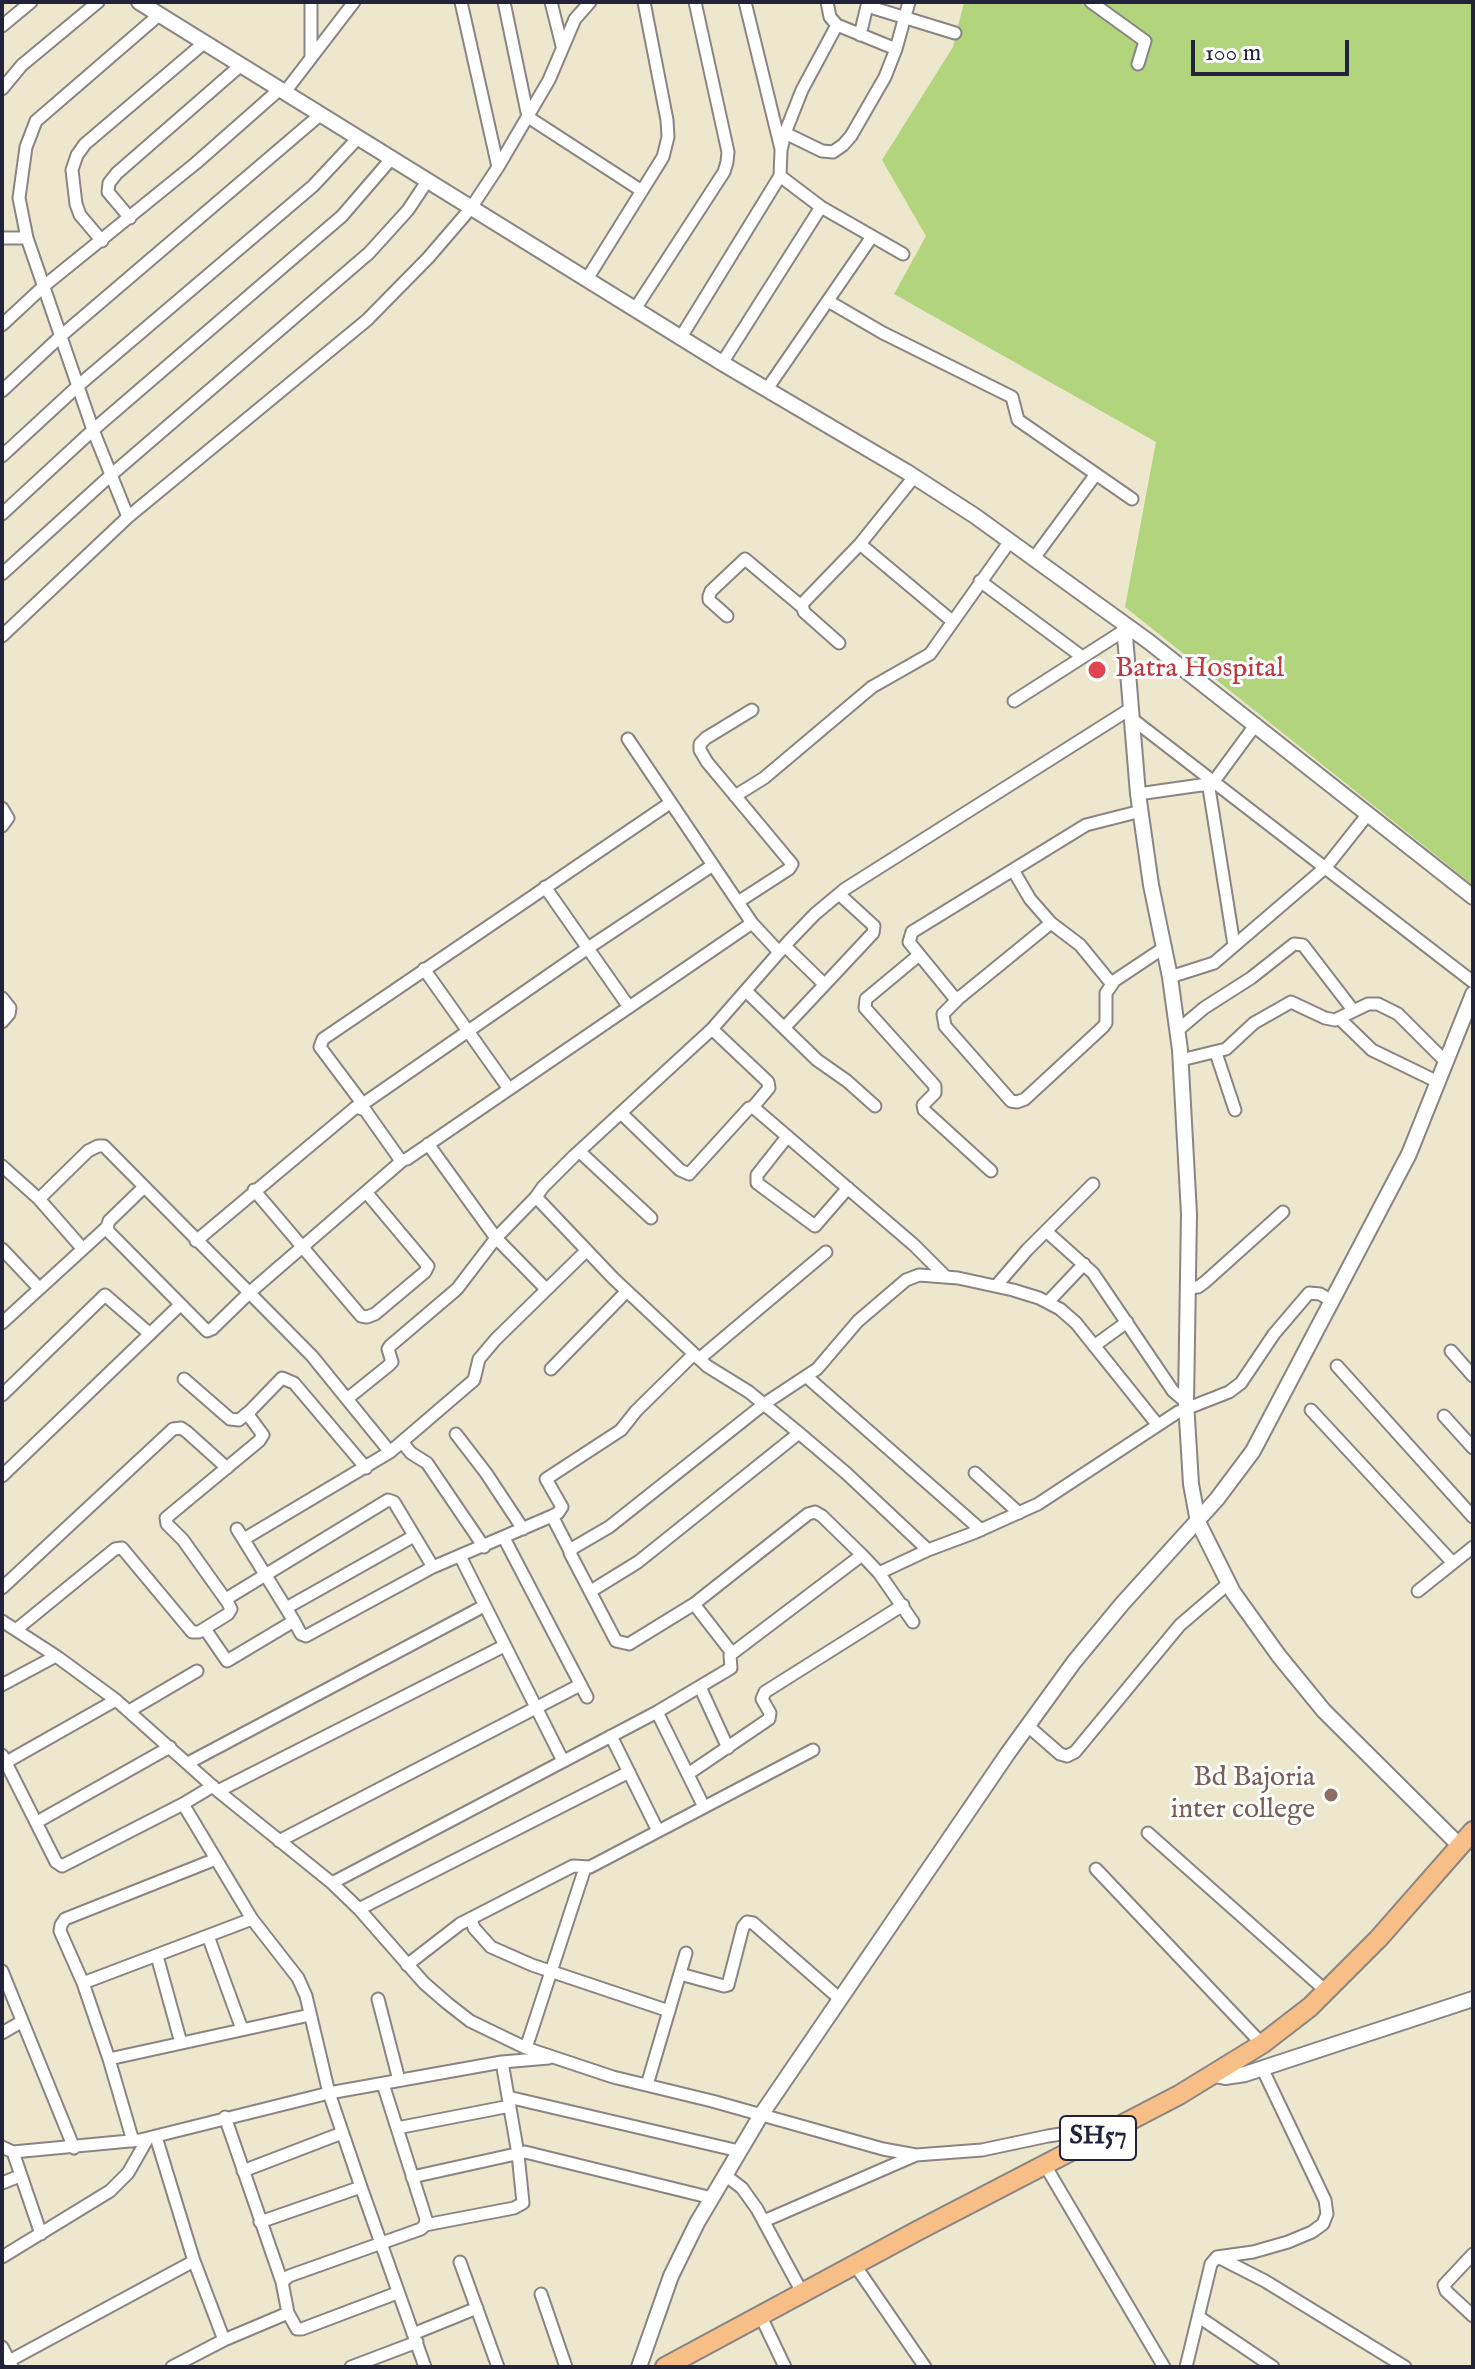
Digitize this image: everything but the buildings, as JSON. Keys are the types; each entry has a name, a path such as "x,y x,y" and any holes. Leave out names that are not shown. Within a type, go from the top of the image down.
{"main road":[{"name":"SH57","path":"682,2367 764,2323 804,2296 859,2271 920,2233 1142,2124 1287,2035 1387,1943 1467,1848 1473,1831"},
{"name":"SH57","path":"665,2367 1220,2076 1310,2007 1467,1848"}],"street":[{"path":"2,26 31,2"},
{"path":"2,89 22,65 98,2"},
{"path":"139,2 722,363 914,477 1010,541 1256,724 1473,897"},
{"path":"311,2 311,59"},
{"path":"2,325 44,286 283,90 354,2"},
{"path":"461,2 498,167"},
{"path":"504,2 528,117 642,191"},
{"path":"551,2 562,46"},
{"path":"2,636 128,517 367,320 428,258 471,208 498,167 549,80 575,19 590,2"},
{"path":"587,279 663,157 668,137 644,2"},
{"path":"635,309 724,172 727,162 728,152 695,2"},
{"path":"745,2 781,150"},
{"path":"827,2 830,17 837,25 896,49"},
{"path":"785,133 822,151 833,152 843,145 885,77 909,2"},
{"path":"1091,2 1145,41 1138,64"},
{"path":"860,35 867,4 955,33"},
{"path":"128,517 93,430 27,238 19,198 26,147 36,121 160,14"},
{"path":"681,337 780,176 785,133 802,90 837,25"},
{"path":"102,241 80,215 76,204 72,170 77,155 85,144 205,42"},
{"path":"130,218 108,192 109,183 241,65"},
{"path":"2,391 62,335 321,114"},
{"path":"2,456 79,385 313,186 358,138"},
{"path":"2,514 93,430 342,216 392,158"},
{"path":"780,176 821,207 903,254"},
{"path":"2,574 111,475 369,253 408,210 428,180"},
{"path":"722,363 821,207"},
{"path":"2,238 27,238"},
{"path":"767,389 871,238"},
{"path":"828,301 883,333 1012,397 1018,420 1132,499"},
{"path":"1034,558 1096,474"},
{"path":"801,606 860,544 914,477"},
{"path":"735,796 764,778 872,687 925,659 1010,541"},
{"path":"860,544 952,621"},
{"path":"727,616 709,600 709,596 745,559 839,643"},
{"path":"980,581 1081,656"},
{"path":"1014,701 1124,627"},
{"path":"1124,627 1138,794 1181,1060 1189,1214 1186,1405 1191,1484 1198,1522 1229,1583 1255,1625 1324,1711 1467,1848"},
{"path":"738,902 792,864 700,750 700,744 752,710"},
{"path":"1131,714 1212,783 1473,982"},
{"path":"347,1399 392,1362 390,1346 457,1289 496,1238 543,1187 712,1029 815,914 839,894 1131,714"},
{"path":"1234,945 1212,783 1256,724"},
{"path":"628,739 752,923 824,984"},
{"path":"1138,794 1212,783"},
{"path":"403,1160 320,1047 321,1042 670,803"},
{"path":"2,808 8,818 2,826"},
{"path":"959,998 953,996 909,942 912,932 1086,825 1141,811"},
{"path":"1170,977 1214,963 1326,867 1368,814"},
{"path":"196,1241 361,1104 713,865"},
{"path":"1013,870 1030,899 1051,923 1080,945 1106,980 1113,983"},
{"path":"545,887 629,1007"},
{"path":"784,1028 874,929 839,894"},
{"path":"107,1227 180,1305 207,1331 212,1329 249,1293 403,1160 752,923"},
{"path":"1051,923 943,1014 945,1026 1011,1101 1025,1099 1106,1023 1106,993 1113,983 1165,947"},
{"path":"1178,1030 1294,944 1303,945 1353,1010"},
{"path":"919,955 866,999 865,1008 935,1086 935,1093 923,1105 924,1110 991,1171"},
{"path":"424,969 509,1089"},
{"path":"746,991 817,1060 875,1106"},
{"path":"639,2367 671,2276 761,2115 1074,1662 1122,1604 1198,1522 1253,1451 1409,1154 1473,994"},
{"path":"2,998 10,1008 2,1022"},
{"path":"1181,1060 1216,1053 1234,1043 1254,1023 1286,1002 1294,1002 1325,1018 1341,1020 1372,1050 1438,1082"},
{"path":"1341,1020 1353,1010 1368,1004 1387,1008 1398,1014 1446,1062"},
{"path":"622,1114 680,1170 689,1174 769,1088 768,1082 712,1029"},
{"path":"1216,1053 1235,1110"},
{"path":"753,1107 914,1245 945,1276"},
{"path":"787,1137 757,1175 757,1183 815,1226 848,1188"},
{"path":"428,1144 496,1238 546,1289"},
{"path":"39,1199 98,1146 104,1146 312,1356 390,1452"},
{"path":"580,1152 651,1218"},
{"path":"2,1166 39,1199 82,1248"},
{"path":"996,1286 1093,1184"},
{"path":"2,1323 107,1227 109,1221 143,1188"},
{"path":"254,1190 361,1316 367,1317 375,1314 425,1272 428,1266 366,1192"},
{"path":"536,1197 586,1251 697,1356 799,1433 928,1550"},
{"path":"1189,1288 1205,1282 1283,1212"},
{"path":"1046,1231 1084,1264 1186,1405"},
{"path":"2,1249 39,1288"},
{"path":"586,1251 479,1359 474,1380 390,1452 366,1468 241,1534 288,1607 301,1634 306,1636 433,1567 558,1513 562,1507 546,1483 548,1475 621,1430 636,1411 697,1356 826,1252"},
{"path":"1048,1302 1084,1264"},
{"path":"570,1551 609,1527 764,1404 807,1377 858,1321 906,1280 919,1275 945,1276 996,1286 1048,1302 1060,1309 1076,1323 1157,1424"},
{"path":"551,1369 627,1291"},
{"path":"879,1573 1019,1513 1103,1463 1186,1405 1202,1404 1241,1383 1274,1334 1309,1293 1320,1294 1332,1301"},
{"path":"2,1395 105,1295 150,1334"},
{"path":"2,1476 180,1305"},
{"path":"1094,1346 1127,1322"},
{"path":"1451,1351 1473,1376"},
{"path":"1337,1366 1473,1517"},
{"path":"807,1377 981,1530"},
{"path":"184,1379 230,1419 239,1420 282,1378 288,1379 366,1468"},
{"path":"1311,1410 1453,1563"},
{"path":"17,1629 115,1549 122,1548 188,1629 199,1632 228,1614 231,1609 226,1599 183,1540 167,1524 166,1518 259,1441 263,1435 249,1416 250,1411"},
{"path":"1444,1416 1473,1448"},
{"path":"2,1588 173,1429 181,1428 187,1432 227,1468"},
{"path":"591,1591 638,1562 799,1433"},
{"path":"456,1434 523,1529"},
{"path":"402,1442 411,1453 427,1463 484,1547"},
{"path":"975,1473 1019,1513"},
{"path":"226,1599 388,1500 394,1502 433,1567"},
{"path":"552,1516 616,1641 623,1644 629,1644 694,1604 808,1514 815,1512 879,1573 913,1622"},
{"path":"288,1607 414,1536"},
{"path":"504,1538 587,1697"},
{"path":"1418,1591 1473,1547"},
{"path":"332,1883 657,1712 731,1668 729,1657 732,1653 862,1555"},
{"path":"460,1556 563,1761"},
{"path":"1028,1726 1060,1754 1067,1756 1075,1752 1180,1625 1229,1583"},
{"path":"694,1604 732,1653"},
{"path":"688,1774 769,1719 770,1713 762,1699 765,1692 903,1605"},
{"path":"188,1763 484,1606"},
{"path":"2,1621 116,1700 216,1788 332,1883 424,1983 470,2021 526,2048 647,2085 883,2149 916,2155 982,2150 1122,2125"},
{"path":"205,1629 227,1661 294,1621"},
{"path":"116,1700 3,1760 56,1862 64,1866 504,1646"},
{"path":"2,1685 56,1656"},
{"path":"129,1711 197,1671"},
{"path":"279,1841 580,1685"},
{"path":"700,1687 728,1748"},
{"path":"657,1712 704,1807"},
{"path":"611,1736 658,1831"},
{"path":"37,1822 170,1747"},
{"path":"407,1965 471,1919 573,1866 585,1868 813,1750"},
{"path":"359,1909 629,1772"},
{"path":"183,1804 252,1919 298,1978 342,2133 425,2367"},
{"path":"1148,1833 1326,1991"},
{"path":"133,2141 83,1983 60,1931 65,1919 216,1859"},
{"path":"526,2048 585,1868"},
{"path":"1096,1869 1262,2044"},
{"path":"83,1983 252,1919"},
{"path":"471,1919 474,1928 491,1947 669,2011"},
{"path":"680,1974 728,1985 747,1922 753,1923 840,1999"},
{"path":"208,1936 242,2029"},
{"path":"647,2085 686,1953"},
{"path":"157,1956 181,2043"},
{"path":"2,1971 74,2148"},
{"path":"378,1999 399,2080"},
{"path":"1220,2076 1262,2068 1472,2004"},
{"path":"109,2059 310,2015"},
{"path":"2,2033 21,2022"},
{"path":"41,2234 20,2176 5,2148 74,2148 152,2138 329,2093 502,2062 554,2058"},
{"path":"282,2282 289,2276 425,2225 521,2206 523,2197 518,2154 502,2062"},
{"path":"1186,2367 1211,2264 1217,2257 1253,2252 1288,2242 1312,2232 1323,2224 1327,2214 1325,2200 1262,2068"},
{"path":"383,2084 426,2219 425,2225"},
{"path":"397,2128 509,2102 739,2151"},
{"path":"225,2117 282,2282 293,2324 302,2329 397,2293"},
{"path":"243,2171 342,2133"},
{"path":"2,2257 120,2182 152,2138"},
{"path":"152,2138 224,2340"},
{"path":"412,2177 532,2153 712,2198"},
{"path":"764,2221 916,2155"},
{"path":"1049,2172 1164,2367"},
{"path":"725,2175 749,2197 804,2296"},
{"path":"2,2183 20,2176"},
{"path":"260,2222 361,2187"},
{"path":"1473,2254 1444,2285 1446,2291 1473,2316"},
{"path":"1217,2257 1265,2281 1405,2367"},
{"path":"2,2347 10,2364 194,2261"},
{"path":"460,2262 498,2367"},
{"path":"859,2271 925,2367"},
{"path":"541,2294 566,2367"},
{"path":"351,2367 477,2308"},
{"path":"172,2367 224,2340 288,2313"},
{"path":"1199,2317 1273,2367"},
{"path":"764,2323 785,2367"}],"green space":[{"path":"964,2 1473,2 1473,885 1125,607 1156,442 894,294 926,236 882,160 953,47"}],"place":[{"name":"Batra Hospital","path":"1097,670"},
{"name":"Bd Bajoria inter college","path":"1331,1795"}]}
